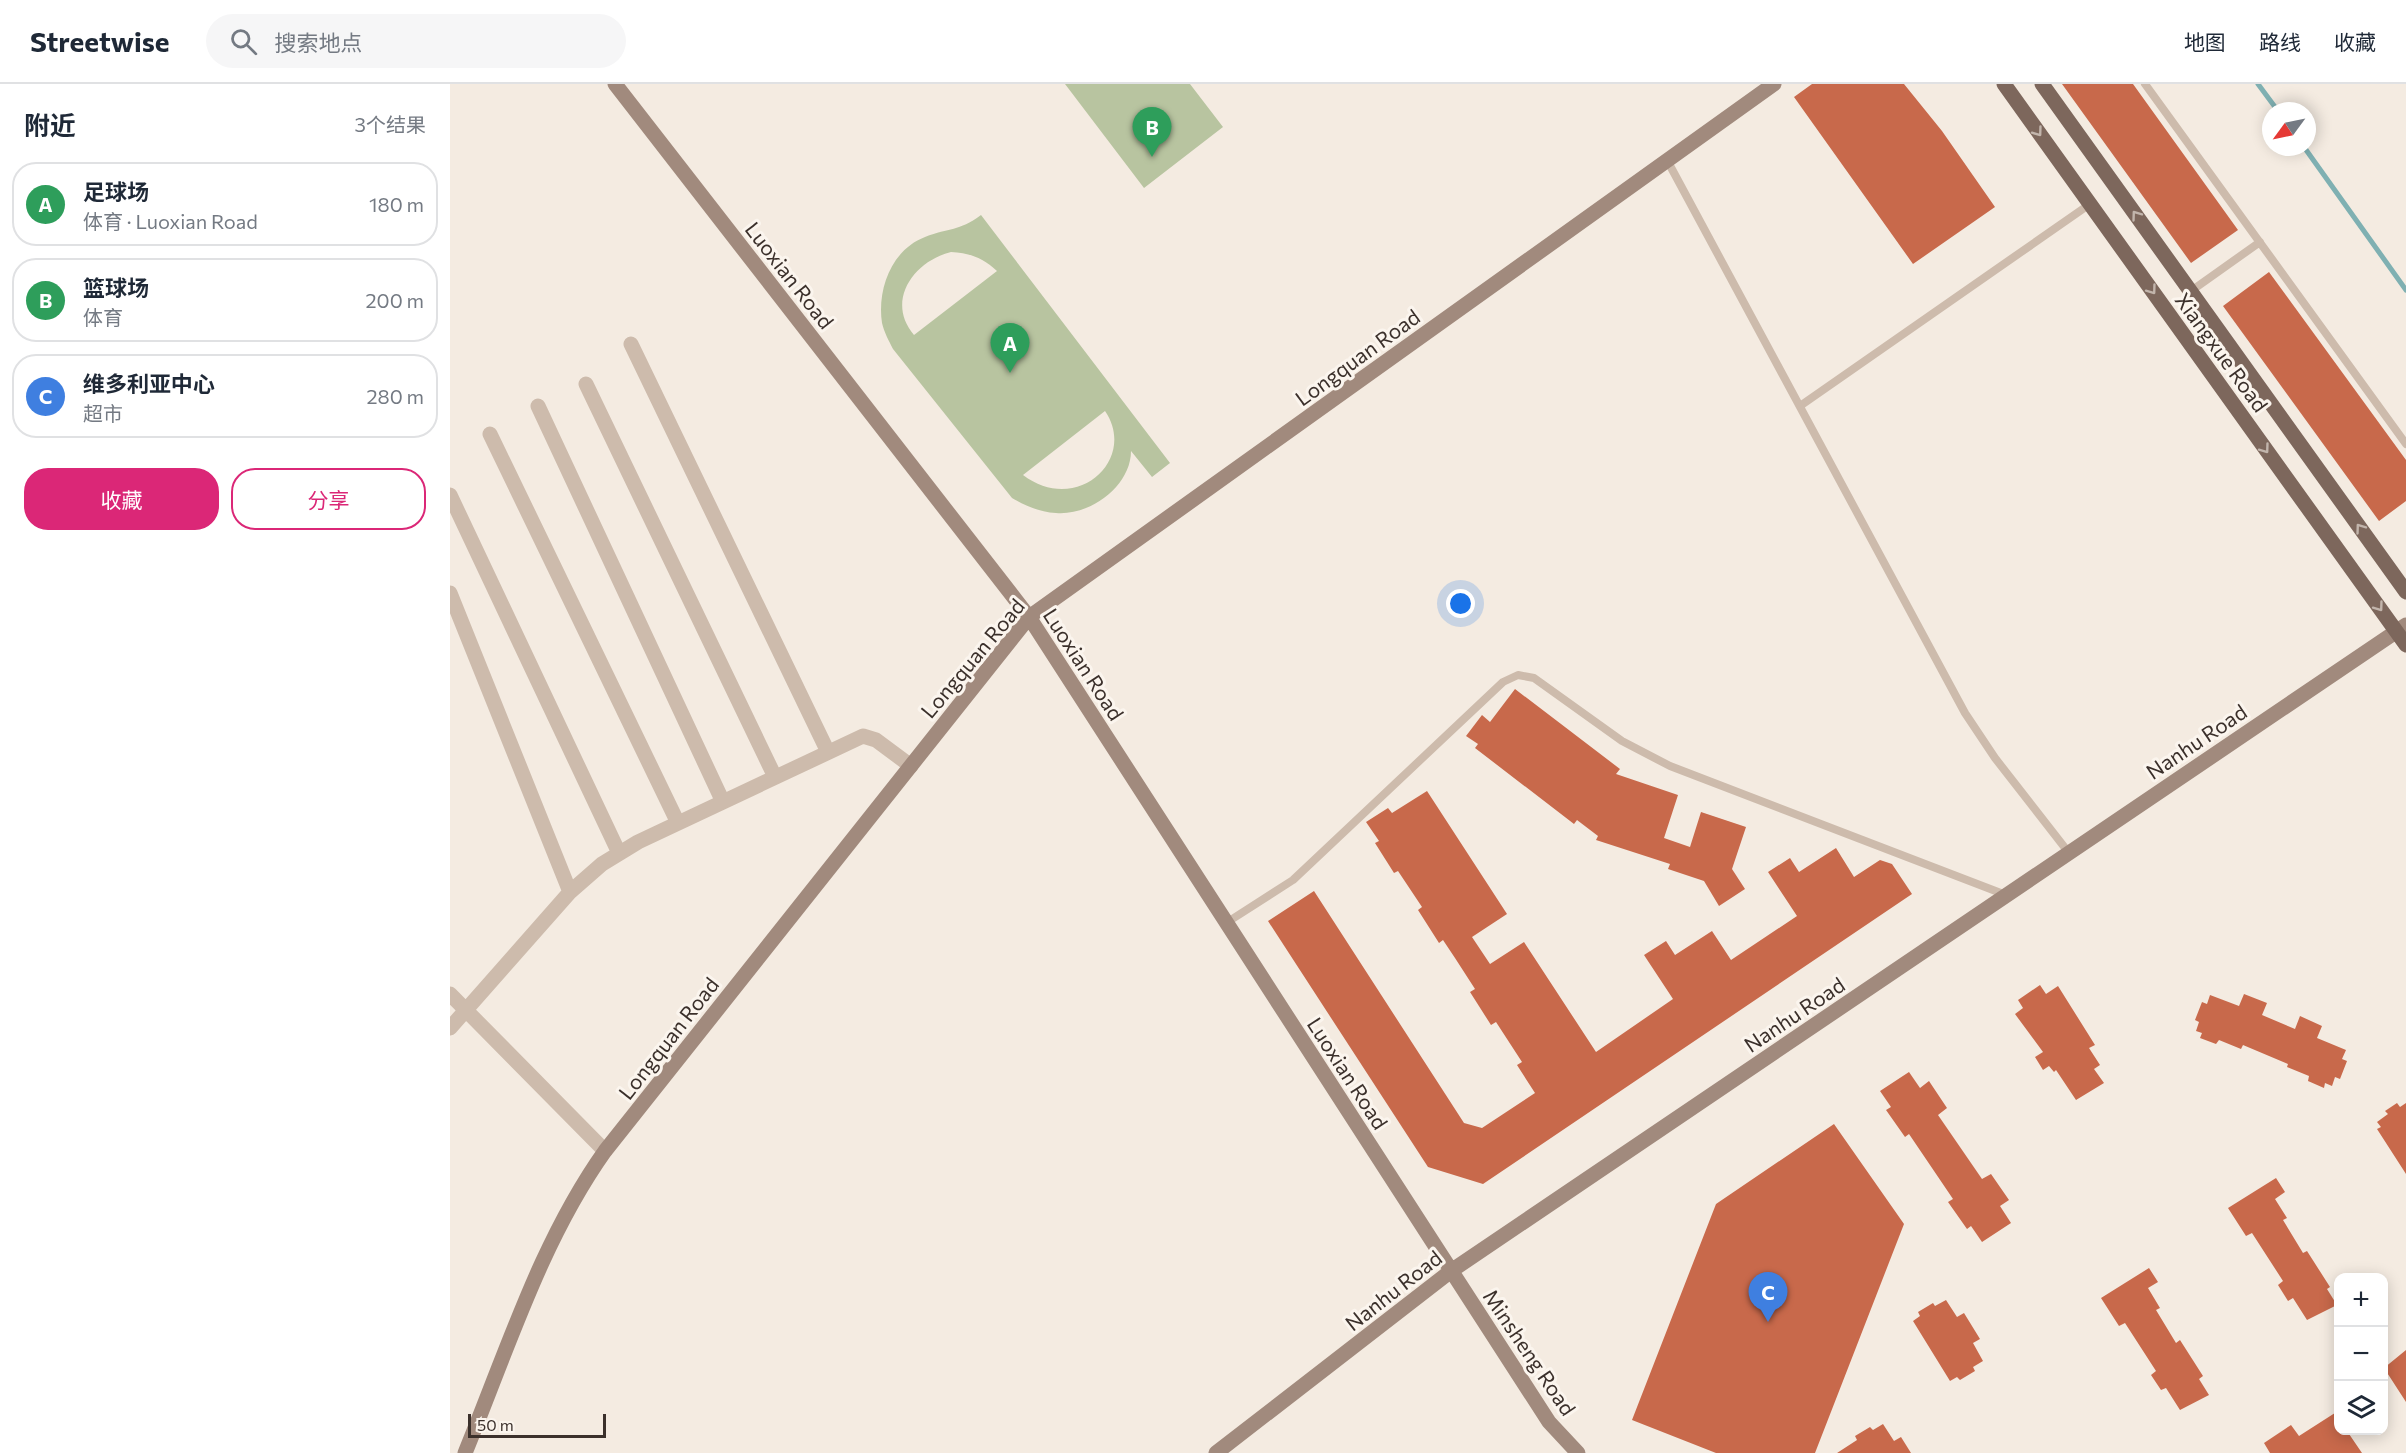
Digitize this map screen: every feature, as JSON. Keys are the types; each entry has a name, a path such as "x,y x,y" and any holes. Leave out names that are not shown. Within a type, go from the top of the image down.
{"main road":[{"name":"Luoxian Road","path":"615,84 1029,617 1451,1271"},
{"name":"Longquan Road","path":"465,1453 560,1224 582,1184 605,1151 1029,617 1774,84"},
{"name":"Xiangxue Road","path":"2004,84 2401,628 2406,645"},
{"name":"Xiangxue Road","path":"2042,84 2406,592"},
{"name":"Nanhu Road","path":"1216,1453 1451,1271 2401,628"},
{"name":"Minsheng Road","path":"1451,1271 1549,1422 1578,1453"}],"street":[{"path":"631,344 828,752"},
{"path":"586,384 776,777"},
{"path":"538,406 723,802"},
{"path":"490,434 678,823"},
{"path":"450,495 619,853"},
{"path":"450,593 570,892"},
{"path":"450,1028 570,892 619,853 828,752 867,736 911,766"},
{"path":"450,994 605,1151"}],"lane":[{"path":"2145,84 2406,444"},
{"path":"1667,160 1965,713 1995,758 2069,853"},
{"path":"1800,406 2090,204"},
{"path":"2191,291 2260,242"},
{"path":"1226,923 1293,880 1503,682 1518,675 1534,678 1603,728 1670,766 2007,895"}],"green space":[{"path":"1065,84 1190,84 1223,127 1144,188"},
{"path":"981,215 1170,463 1152,477 1131,451 1124,476 1116,487 1095,504 1069,513 1056,513 1022,504 1012,498 893,349 882,323 881,310 884,285 895,261 913,243 925,237 960,227","holes":["951,252 976,257 997,271 914,335 906,322 902,309 903,296 908,284 915,273 926,264","1105,411 1113,429 1114,447 1108,463 1097,476 1081,485 1063,489 1043,486 1023,475"]}],"building":[{"path":"1812,84 1904,84 1942,131 1995,207 1913,264 1794,97"},
{"path":"2062,84 2133,84 2238,230 2191,263"},
{"path":"2269,272 2406,460 2406,501 2379,521 2223,306"},
{"path":"1515,689 1620,769 1616,774 1678,795 1664,838 1690,847 1701,812 1746,827 1732,869 1745,889 1719,906 1704,881 1668,869 1670,864 1596,840 1598,836 1577,820 1574,824 1475,748 1478,744 1466,736 1482,715 1490,722"},
{"path":"1427,791 1507,914 1472,937 1490,964 1524,942 1596,1052 1673,999 1644,955 1666,941 1675,955 1712,931 1731,960 1797,916 1768,872 1790,858 1799,872 1836,848 1854,877 1880,860 1892,864 1912,894 1483,1184 1428,1167 1268,921 1314,891 1464,1123 1482,1128 1535,1093 1517,1065 1522,1062 1496,1022 1491,1025 1470,992 1475,989 1443,940 1439,943 1418,910 1422,907 1398,871 1394,873 1375,843 1379,841 1366,822 1388,808 1392,813"},
{"path":"2040,985 2046,994 2058,986 2095,1045 2089,1048 2100,1065 2094,1069 2104,1083 2076,1100 2056,1070 2054,1072 2049,1066 2043,1070 2035,1057 2043,1052 2015,1014 2023,1008 2018,1000"},
{"path":"2244,994 2267,1003 2262,1015 2295,1029 2300,1016 2322,1026 2317,1038 2346,1050 2342,1059 2347,1061 2340,1079 2335,1077 2332,1086 2325,1083 2324,1088 2308,1081 2309,1076 2287,1067 2288,1064 2243,1045 2241,1049 2219,1040 2216,1044 2200,1038 2202,1033 2196,1031 2199,1022 2195,1020 2202,1002 2207,1004 2210,995 2239,1006"},
{"path":"1909,1072 1920,1088 1929,1081 1947,1108 1938,1115 1982,1179 1991,1174 2009,1200 2000,1206 2011,1223 1982,1242 1971,1226 1967,1229 1948,1202 1953,1199 1909,1134 1905,1137 1886,1110 1891,1107 1880,1091"},
{"path":"2397,1103 2400,1107 2406,1103 2406,1174 2377,1129 2381,1127 2377,1122 2388,1114 2385,1111"},
{"path":"1834,1124 1904,1224 1815,1453 1716,1453 1632,1420 1716,1204"},
{"path":"2276,1178 2285,1192 2275,1199 2287,1218 2283,1220 2303,1253 2307,1251 2330,1287 2327,1289 2334,1300 2334,1306 2307,1320 2293,1298 2288,1301 2278,1285 2283,1281 2252,1233 2246,1236 2228,1208"},
{"path":"2149,1268 2158,1282 2148,1288 2160,1308 2156,1310 2176,1343 2180,1340 2203,1376 2199,1379 2209,1395 2180,1410 2166,1388 2161,1390 2151,1375 2156,1371 2125,1323 2119,1326 2101,1298"},
{"path":"1946,1300 1957,1317 1964,1313 1980,1339 1973,1343 1983,1361 1973,1367 1975,1371 1960,1380 1957,1377 1950,1381 1913,1321 1920,1316 1918,1312 1933,1303 1935,1306"},
{"path":"2406,1350 2406,1402 2388,1374 2388,1365"},
{"path":"2334,1414 2334,1435 2350,1435 2362,1453 2270,1453 2264,1443 2291,1425 2299,1436"},
{"path":"1883,1424 1894,1441 1901,1437 1911,1453 1837,1453 1857,1440 1855,1436 1870,1427 1873,1430"}],"waterway":[{"path":"2258,84 2271,102"},
{"path":"2310,156 2406,290"}],"place":[{"name":"篮球场","path":"1152,157"},
{"name":"足球场","path":"1010,373"},
{"name":"维多利亚中心","path":"1768,1322"}]}
